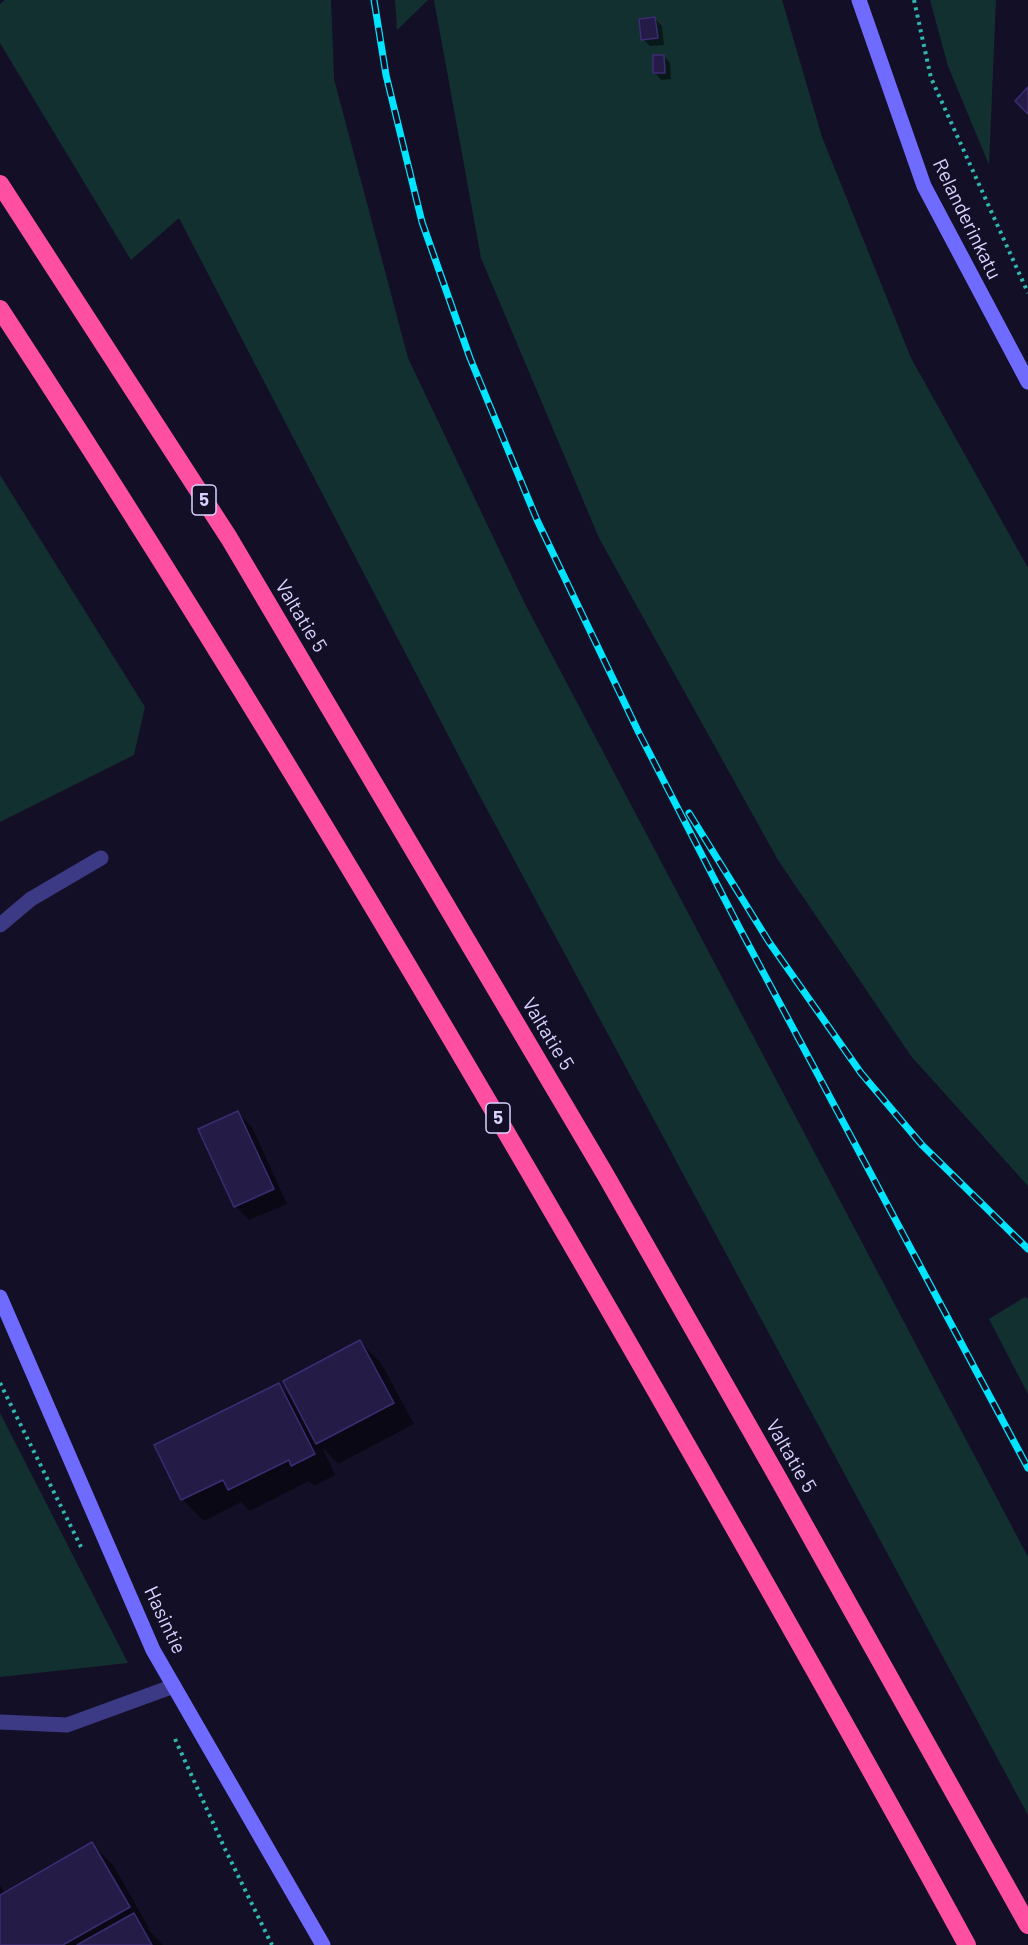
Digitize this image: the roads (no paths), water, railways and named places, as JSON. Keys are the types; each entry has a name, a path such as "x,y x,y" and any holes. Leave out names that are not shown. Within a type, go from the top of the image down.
{"highway":[{"name":"Valtatie 5","path":"0,184 229,538 605,1174 1028,1925"},
{"name":"5","path":"0,309 167,571 408,964 715,1494 967,1945"}],"street":[{"name":"Relanderinkatu","path":"859,0 924,186 1028,382"},
{"path":"0,925 31,899 101,858"},
{"name":"Hasintie","path":"0,1298 153,1650 323,1945"},
{"path":"0,1722 67,1725 174,1686"}],"railway":[{"path":"374,0 386,75 422,222 470,358 537,520 638,731 739,927 1028,1468"},
{"path":"689,813 769,942 861,1073 922,1145 1028,1249"}]}
